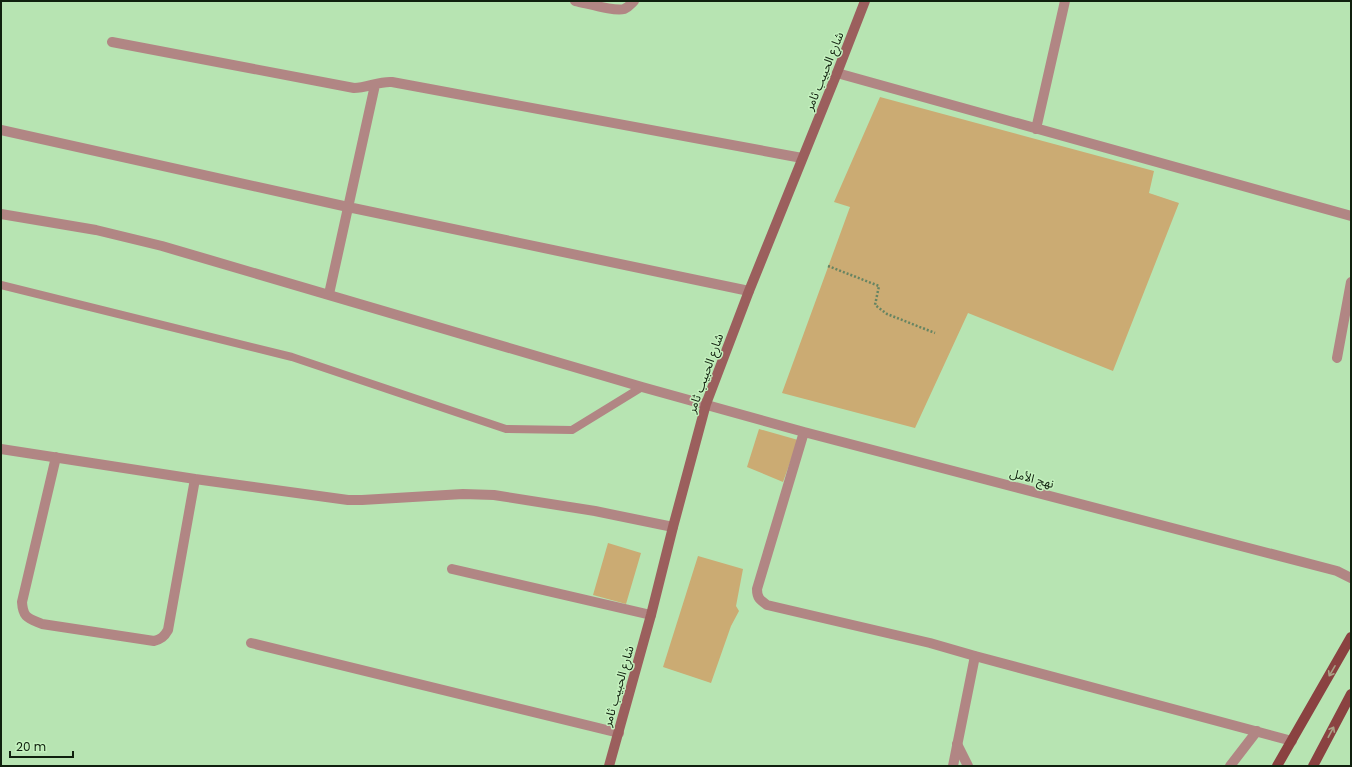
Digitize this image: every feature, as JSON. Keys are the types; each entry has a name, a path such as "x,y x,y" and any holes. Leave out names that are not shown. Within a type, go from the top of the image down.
{"main road":[{"name":"شارع الحبيب ثامر","path":"609,766 652,615 672,527 706,404 749,291 865,1"},
{"path":"1277,766 1351,637"},
{"path":"1313,766 1351,694"}],"street":[{"path":"575,1 616,9 624,9 631,5 634,1"},
{"path":"1036,129 1065,1"},
{"path":"112,42 354,88 362,88 392,82 802,158"},
{"path":"837,73 1351,216"},
{"path":"329,294 375,85"},
{"path":"1,130 348,207 749,291"},
{"name":"نهج الأمل","path":"1,214 96,230 162,246 642,387 804,432 1337,571 1351,578"},
{"path":"1337,358 1351,282"},
{"path":"804,432 757,589 757,596 760,601 767,605 930,642 975,656 1292,741"},
{"path":"1,449 195,479 348,500 474,494 494,495 595,511 672,527"},
{"path":"56,458 22,602 23,613 29,619 42,624 154,641 160,640 168,630 195,479"},
{"path":"452,569 652,615"},
{"path":"251,643 619,733"},
{"path":"953,766 975,656"},
{"path":"1230,766 1257,731"},
{"path":"957,744 968,766"}],"lane":[{"path":"1,285 292,357 506,429 572,430 642,387"}],"path":[{"path":"828,266 879,286 875,305 887,314 935,333"}],"building":[{"path":"880,97 1154,171 1149,193 1179,203 1113,371 968,313 915,428 782,393 850,207 834,202"},
{"path":"759,429 798,440 783,482 747,467"},
{"path":"608,543 641,553 626,604 593,595"},
{"path":"698,556 743,569 736,606 739,611 731,626 711,683 663,667"}]}
